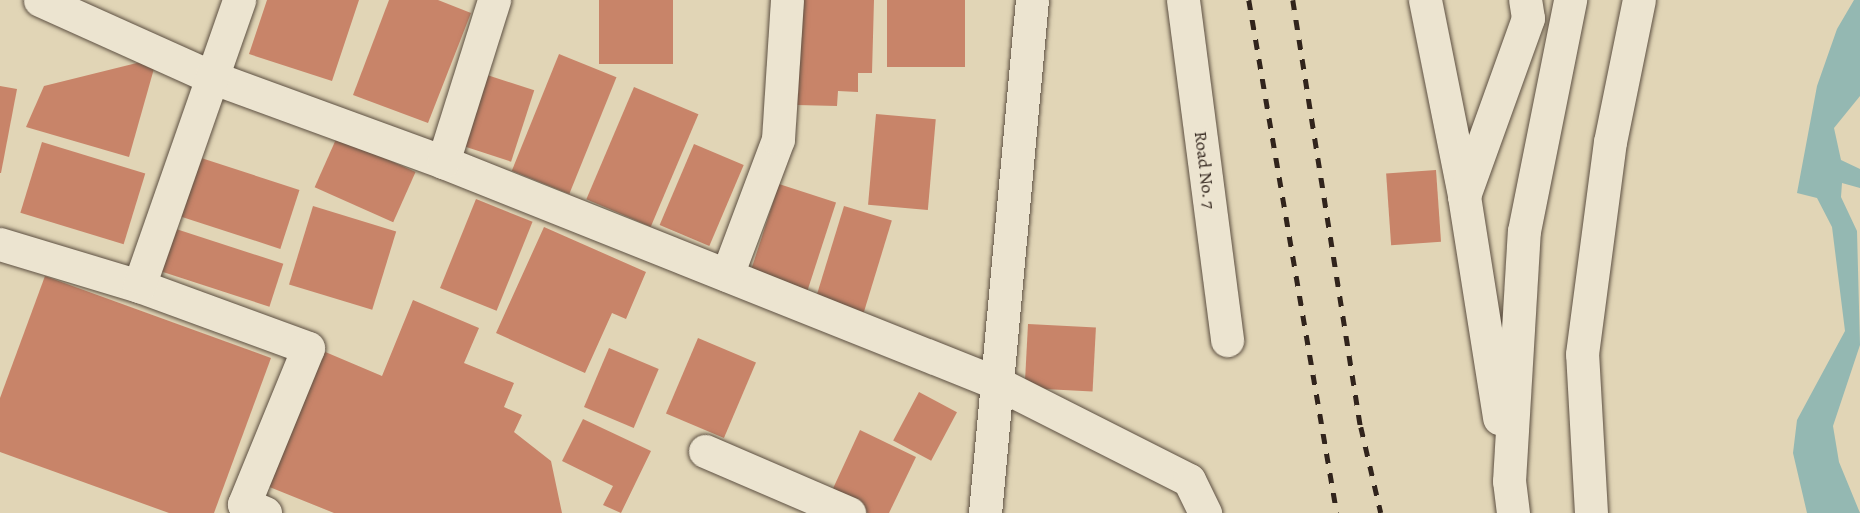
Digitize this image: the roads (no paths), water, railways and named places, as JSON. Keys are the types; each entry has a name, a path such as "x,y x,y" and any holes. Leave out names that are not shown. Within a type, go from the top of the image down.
{"street":[{"path":"40,0 211,77 443,162 997,383 1189,480 1205,513"},
{"path":"139,286 239,0"},
{"path":"443,162 494,0"},
{"path":"727,275 778,140 787,0"},
{"path":"985,513 1032,0"},
{"name":"Road No. 7","path":"1183,0 1227,340"},
{"path":"1425,0 1464,196 1511,502"},
{"path":"1464,196 1528,18 1525,0"},
{"path":"1511,502 1524,231 1570,0"},
{"path":"1590,505 1582,354 1610,142 1639,0"},
{"path":"0,244 139,286 308,348 244,504 265,513"},
{"path":"705,451 849,513"}],"water":[{"path":"1854,0 1860,0 1860,96 1834,128 1841,160 1860,169 1860,188 1842,183 1841,197 1857,231 1860,345 1833,426 1839,462 1860,513 1807,513 1793,453 1797,420 1845,331 1832,227 1817,198 1797,193 1817,86 1837,29"}],"railway":[{"path":"1249,0 1337,513"},
{"path":"1293,0 1361,427 1381,513"}]}
